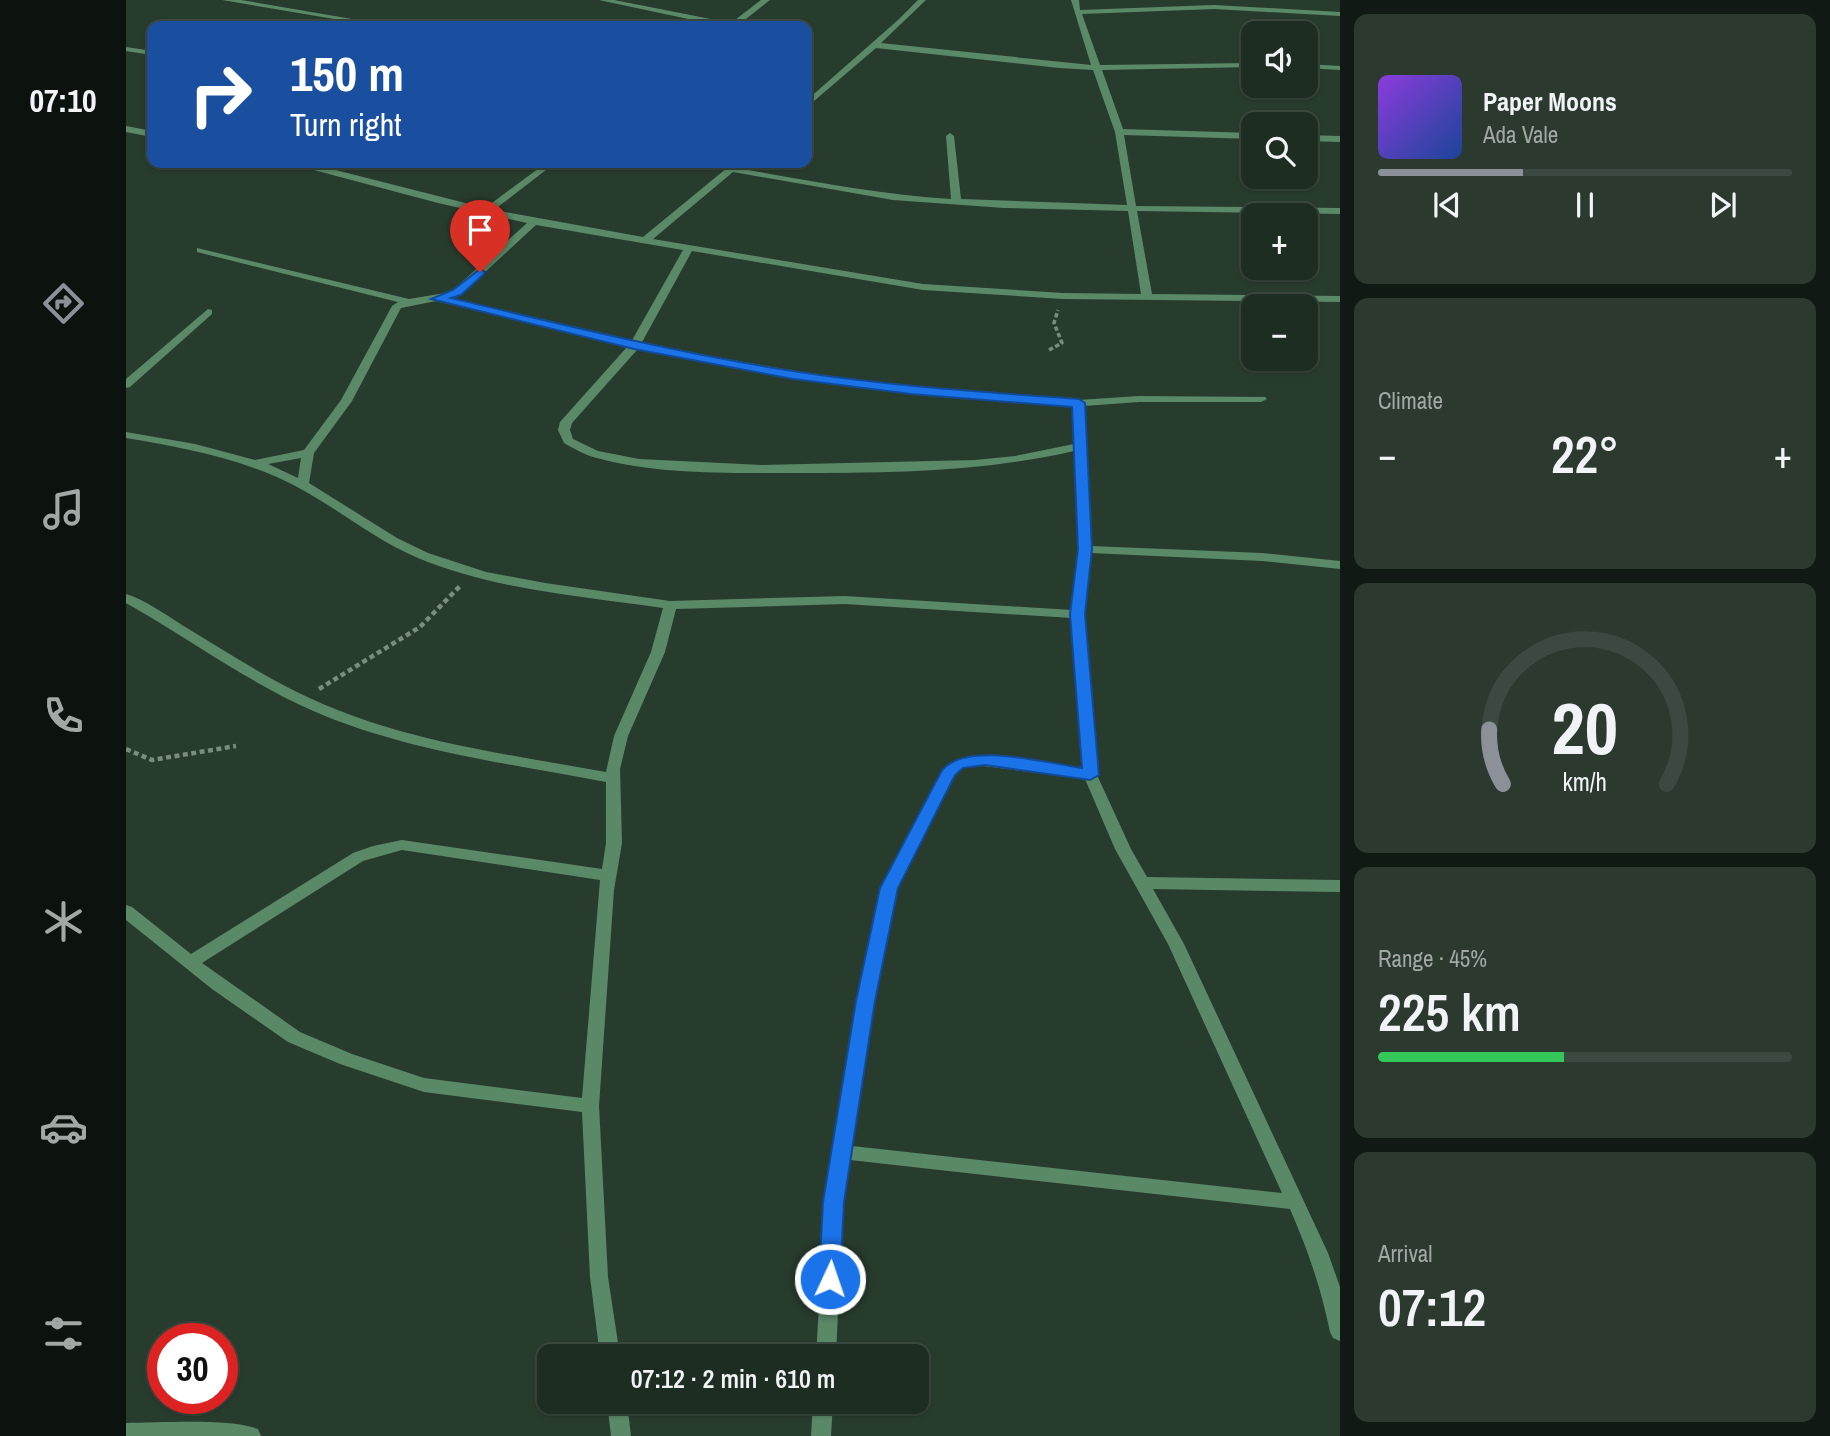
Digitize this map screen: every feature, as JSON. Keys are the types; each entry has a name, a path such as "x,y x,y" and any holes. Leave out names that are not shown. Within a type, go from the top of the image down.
{"street":[{"path":"226,0 358,21"},
{"path":"603,0 707,21"},
{"path":"739,21 766,0"},
{"path":"812,100 901,22 922,0"},
{"path":"1075,0 1119,132 1147,296"},
{"path":"1077,12 1215,4 1340,14"},
{"path":"873,45 1027,64 1098,68 1241,65"},
{"path":"126,49 147,52"},
{"path":"1318,67 1340,68"},
{"path":"126,136 131,130"},
{"path":"1119,132 1241,136"},
{"path":"950,136 956,201"},
{"path":"1318,138 1340,139"},
{"path":"318,168 534,222 923,287 1062,296 1340,299"},
{"path":"487,211 544,168"},
{"path":"645,241 732,168"},
{"path":"743,168 856,192 956,201 1132,208 1340,211"},
{"path":"303,485 308,453 346,401 397,306 457,293 534,222"},
{"path":"689,248 634,346 570,415 564,430 565,438 571,445 592,455 624,461 814,470 975,464 1041,455 1080,446"},
{"path":"200,250 409,302"},
{"path":"437,299 634,346 852,384 1079,403 1261,399"},
{"path":"126,385 208,312"},
{"path":"1079,403 1085,549 1078,614 1090,775 1114,830 1176,944 1319,1253 1331,1289 1340,1332"},
{"path":"126,435 201,447 256,463 303,485 397,544 425,556 502,579 670,605 831,599 1078,614"},
{"path":"256,463 308,453"},
{"path":"1085,549 1262,557 1340,565"},
{"path":"126,598 256,676 302,699 368,726 435,744 613,778"},
{"path":"608,1344 599,1277 590,1106 615,830 613,778 618,748 658,652 670,605"},
{"path":"826,1344 834,1202 866,1001 889,888 949,772 958,764 976,760 1090,775"},
{"path":"190,963 358,858 387,847 402,845 609,876"},
{"path":"1142,883 1340,886"},
{"path":"126,911 190,963 294,1037 379,1072 424,1085 590,1106"},
{"path":"841,1153 1295,1202"},
{"path":"618,1414 621,1436"},
{"path":"821,1436 822,1414"},
{"path":"126,1433 220,1433 251,1436"}],"path":[{"path":"1049,351 1062,343 1054,323 1062,296"},
{"path":"302,699 420,627 473,571"},
{"path":"126,749 152,760 236,746"}],"route":[{"path":"480,272 457,293 437,299 634,346 793,375 911,391 1079,403 1085,549 1078,614 1090,775 985,760 958,764 949,772 900,865 889,888 866,1001 834,1202 830,1279"}]}
